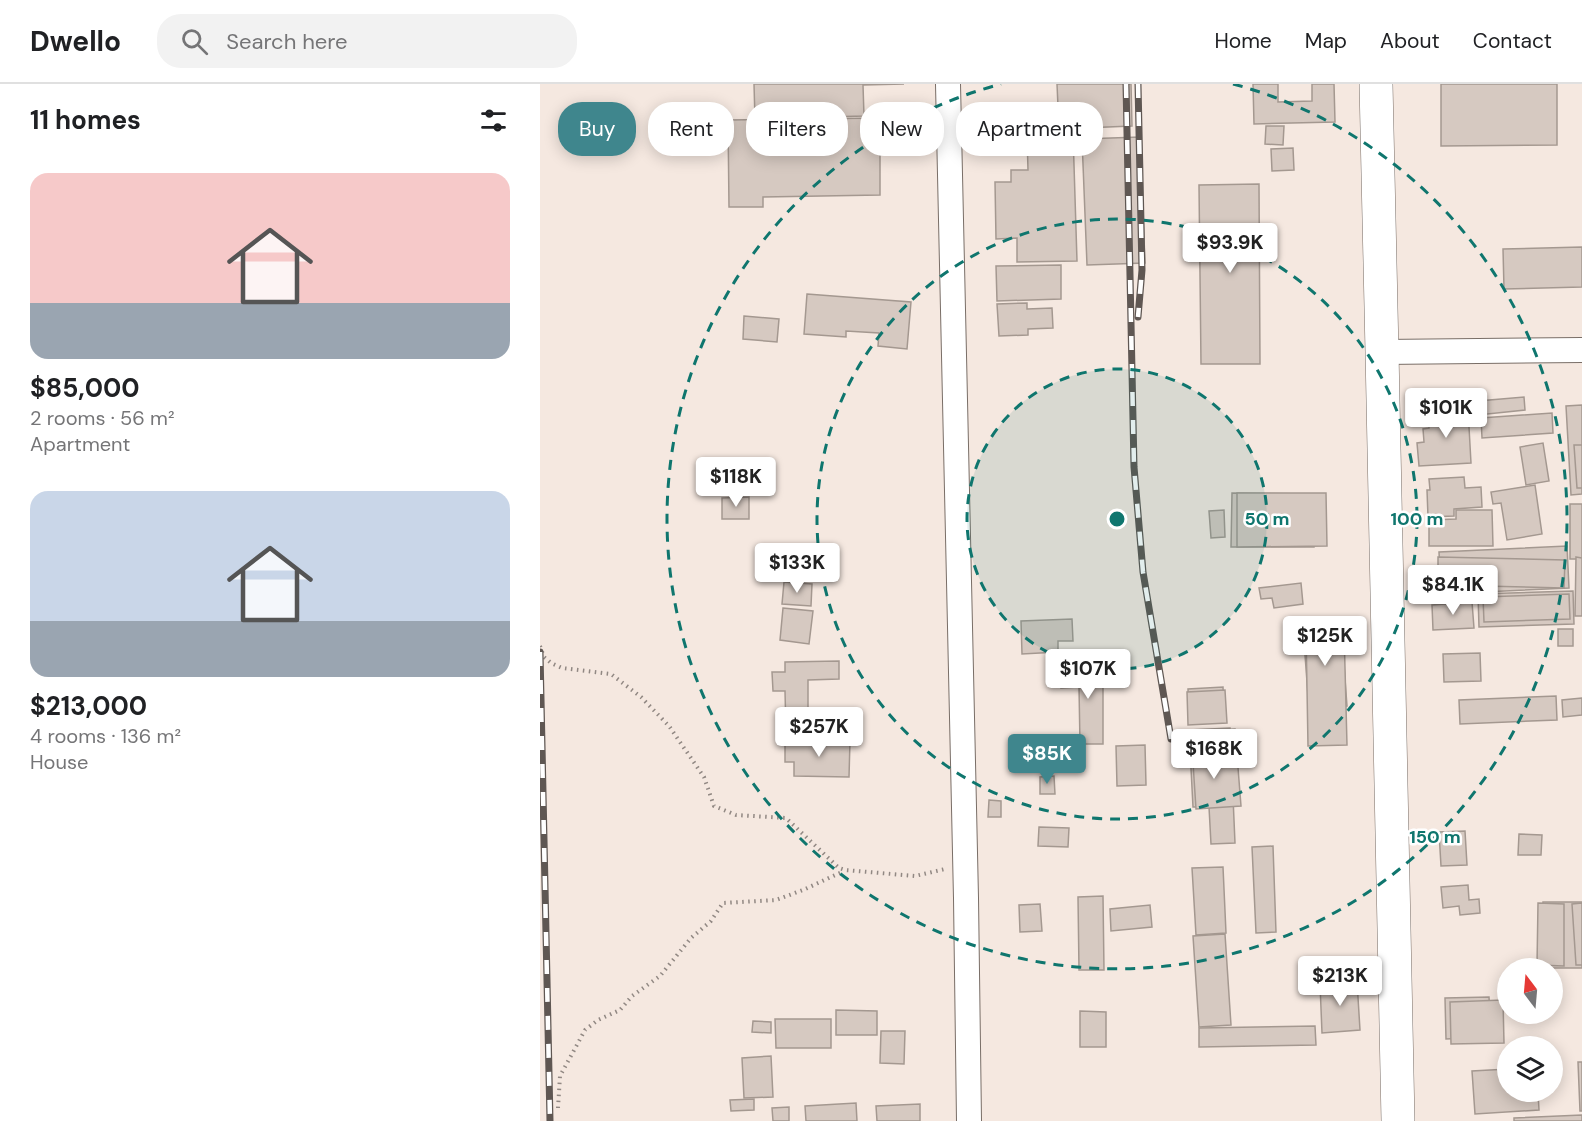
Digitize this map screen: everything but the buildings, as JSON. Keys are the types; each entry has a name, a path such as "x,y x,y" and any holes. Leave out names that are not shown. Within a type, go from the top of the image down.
{"main road":[{"path":"1376,84 1398,1121"}],"street":[{"path":"948,84 969,1121"},
{"path":"1382,352 1582,350"}],"path":[{"path":"540,646 544,657 551,663 562,668 611,674 641,697 669,726 704,777 714,806 736,814 786,818 839,868 845,870 915,876 965,865"},
{"path":"558,1108 560,1076 585,1030 597,1020 620,1010 632,996 660,976 691,938 711,921 723,903 776,900 845,870"}],"railway":[{"path":"1126,84 1134,467 1143,572 1171,739"},
{"path":"1138,84 1142,270 1138,317"},
{"path":"540,652 550,1121"}]}
